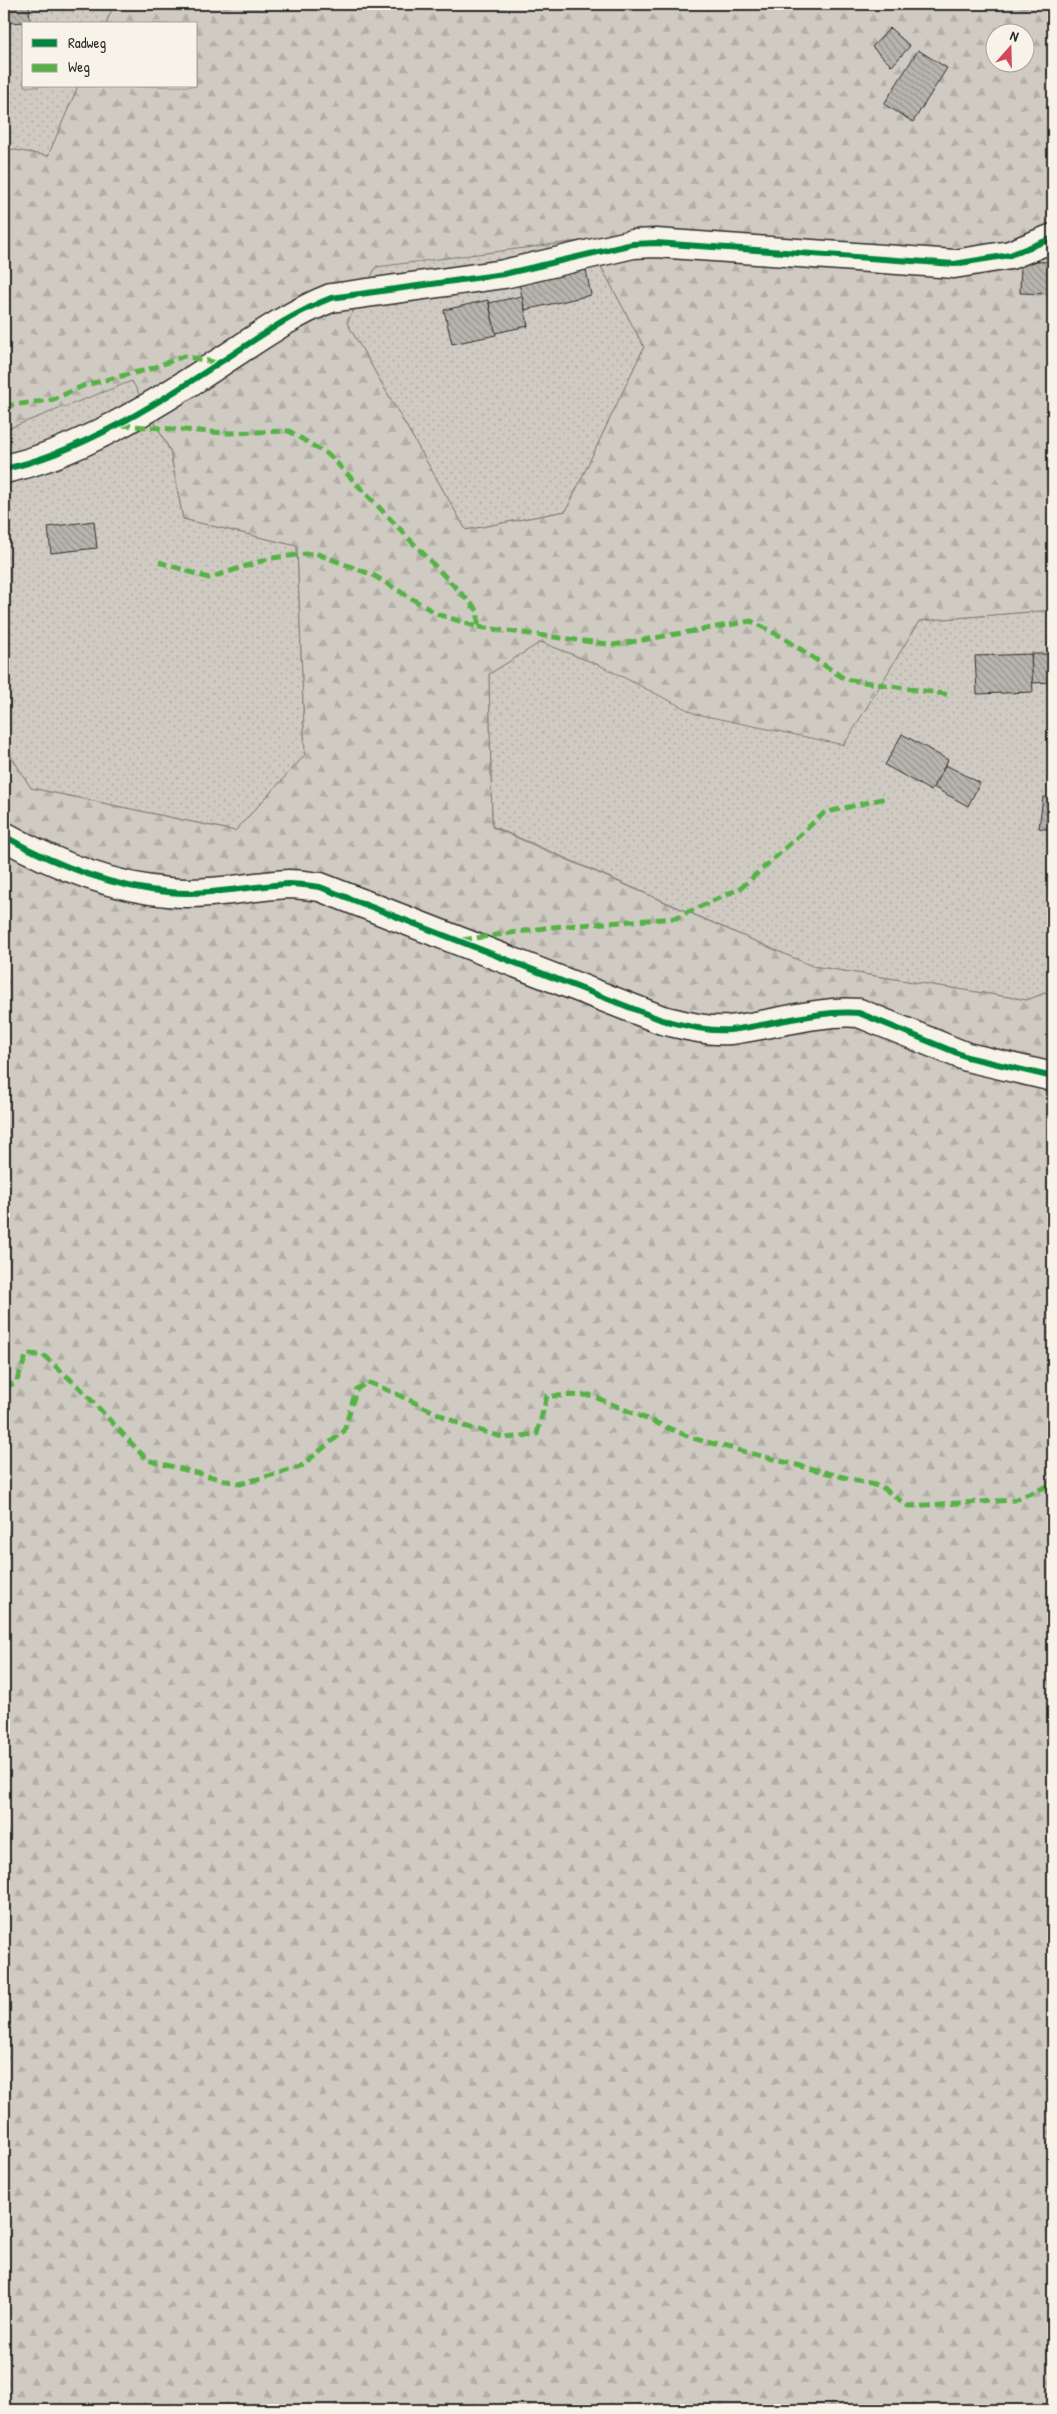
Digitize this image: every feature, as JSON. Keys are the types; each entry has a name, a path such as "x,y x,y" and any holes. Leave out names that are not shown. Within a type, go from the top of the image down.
{"street":[{"path":"4,468 46,456 134,416 308,307 330,298 504,274 633,244 656,243 954,264 1010,255 1053,238"},
{"path":"4,836 72,869 122,885 168,893 291,884 320,887 662,1020 688,1026 728,1030 839,1011 859,1013 967,1057 1053,1077"}],"green space":[{"path":"4,4 114,4 107,22 22,22 22,88 77,88 48,156 4,148"},
{"path":"114,4 1053,4 1053,610 919,621 844,745 696,714 599,665 541,642 489,674 492,827 812,966 1027,1000 1053,990 1053,2410 4,2410 4,745 31,788 235,831 305,755 297,546 183,519 170,450 132,381 4,430 4,148 48,156 77,88 198,88 198,22 107,22","holes":["587,240 644,347 566,511 466,530 347,323 376,267"]},
{"path":"587,240 644,347 566,511 466,530 347,323 376,266"},
{"path":"132,380 170,451 183,519 297,546 305,755 235,831 31,788 4,745 4,430"},
{"path":"1053,610 1053,990 1027,1000 812,966 492,826 489,674 541,642 599,665 844,744 919,621"}],"building":[{"path":"4,4 29,4 30,22 4,23"},
{"path":"890,28 910,46 892,66 872,47"},
{"path":"918,50 947,68 913,122 884,104"},
{"path":"1021,261 1053,262 1053,294 1020,293"},
{"path":"585,265 591,295 525,310 518,279"},
{"path":"522,296 528,326 495,333 489,303"},
{"path":"488,300 496,335 452,344 444,310"},
{"path":"94,521 97,548 51,553 48,527"},
{"path":"1031,654 1053,654 1053,682 1032,683"},
{"path":"1031,654 1033,692 977,694 975,656"},
{"path":"902,734 948,760 931,791 885,765"},
{"path":"946,765 980,783 968,806 933,787"},
{"path":"1043,797 1053,798 1053,830 1039,828"}],"marked path":[{"path":"4,406 52,400 85,385 150,369 184,356 218,363"},
{"path":"121,425 224,433 289,431 330,456 478,611 478,627 437,614 373,575 315,553 271,558 209,578 159,562"},
{"path":"478,627 614,645 751,621 782,637 845,679 951,695"},
{"path":"462,940 552,927 675,918 741,888 824,813 886,798"},
{"path":"4,1387 16,1383 27,1354 43,1355 79,1387 147,1460 240,1484 300,1467 344,1431 356,1390 367,1382 464,1426 506,1438 537,1434 547,1396 590,1395 692,1438 882,1487 908,1506 1014,1500 1053,1484"}],"cycle path":[{"path":"4,469 60,452 116,426 170,395 287,320 331,298 504,274 633,244 656,243 954,264 1010,255 1053,238"},
{"path":"4,836 43,856 83,873 146,889 198,893 289,884 320,887 662,1020 679,1024 705,1029 730,1030 810,1016 859,1013 967,1057 1053,1077"}]}
